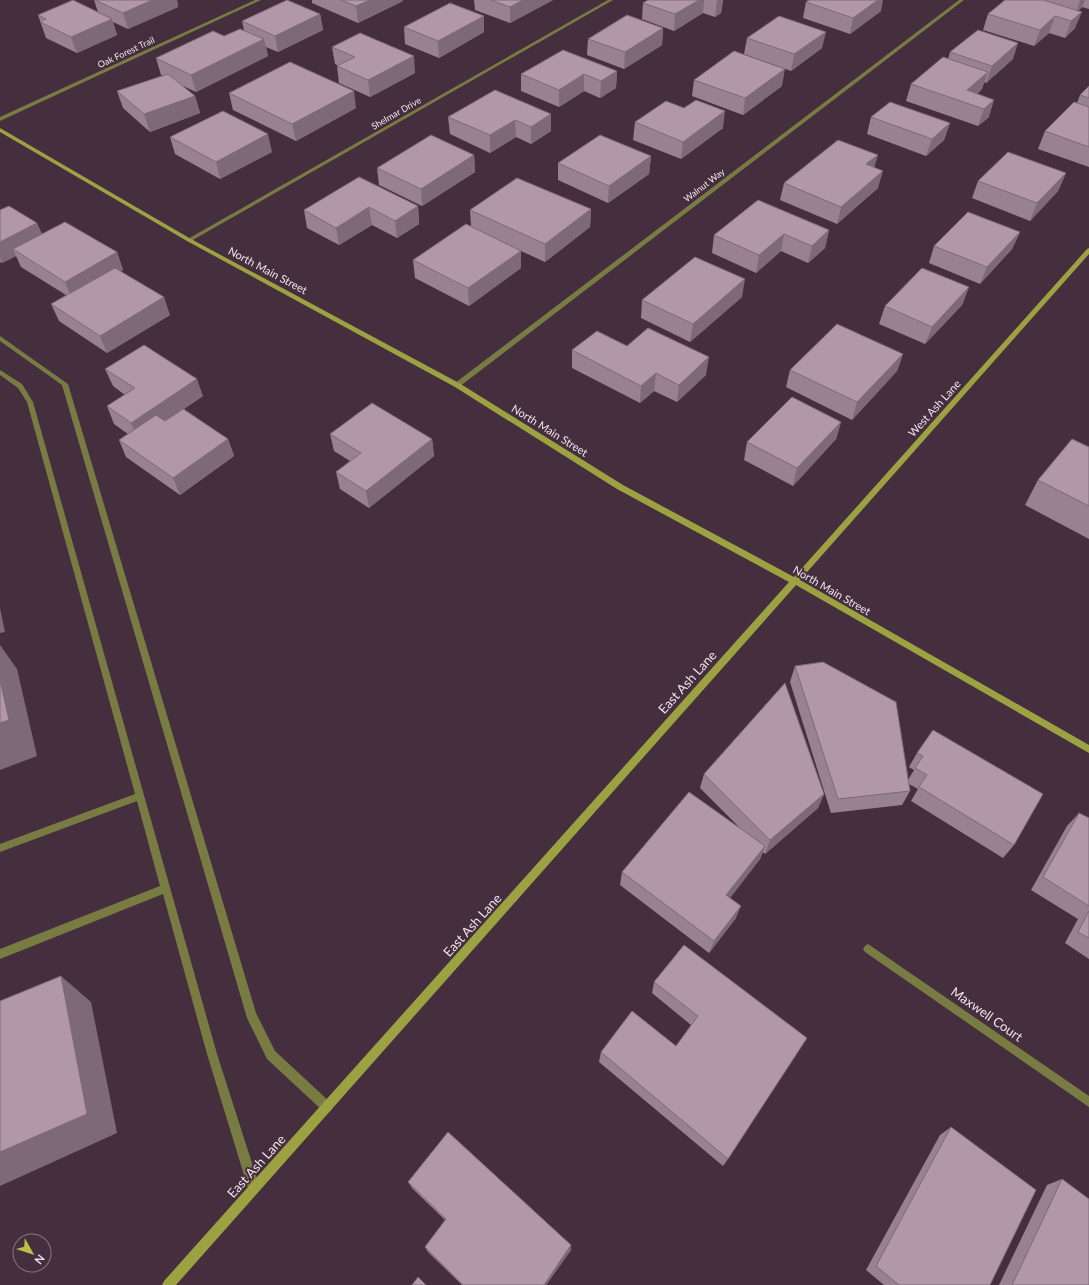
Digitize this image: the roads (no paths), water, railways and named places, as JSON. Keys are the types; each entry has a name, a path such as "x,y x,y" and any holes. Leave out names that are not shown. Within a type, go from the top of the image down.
{"main road":[{"name":"North Main Street","path":"0,130 189,240 457,385 620,487 795,581 1089,749"},
{"name":"West Ash Lane","path":"795,581 1089,250"},
{"name":"East Ash Lane","path":"168,1285 795,581"}],"street":[{"name":"Oak Forest Trail","path":"0,119 259,0"},
{"name":"Shelmar Drive","path":"189,240 611,0"},
{"name":"Walnut Way","path":"457,385 962,0"},
{"path":"0,338 65,384 251,1014 271,1055 327,1107"},
{"path":"0,372 20,386 30,402 212,1054 254,1188"},
{"path":"0,848 140,796"},
{"path":"0,954 166,888"},
{"name":"Maxwell Court","path":"868,949 1089,1102"}]}
